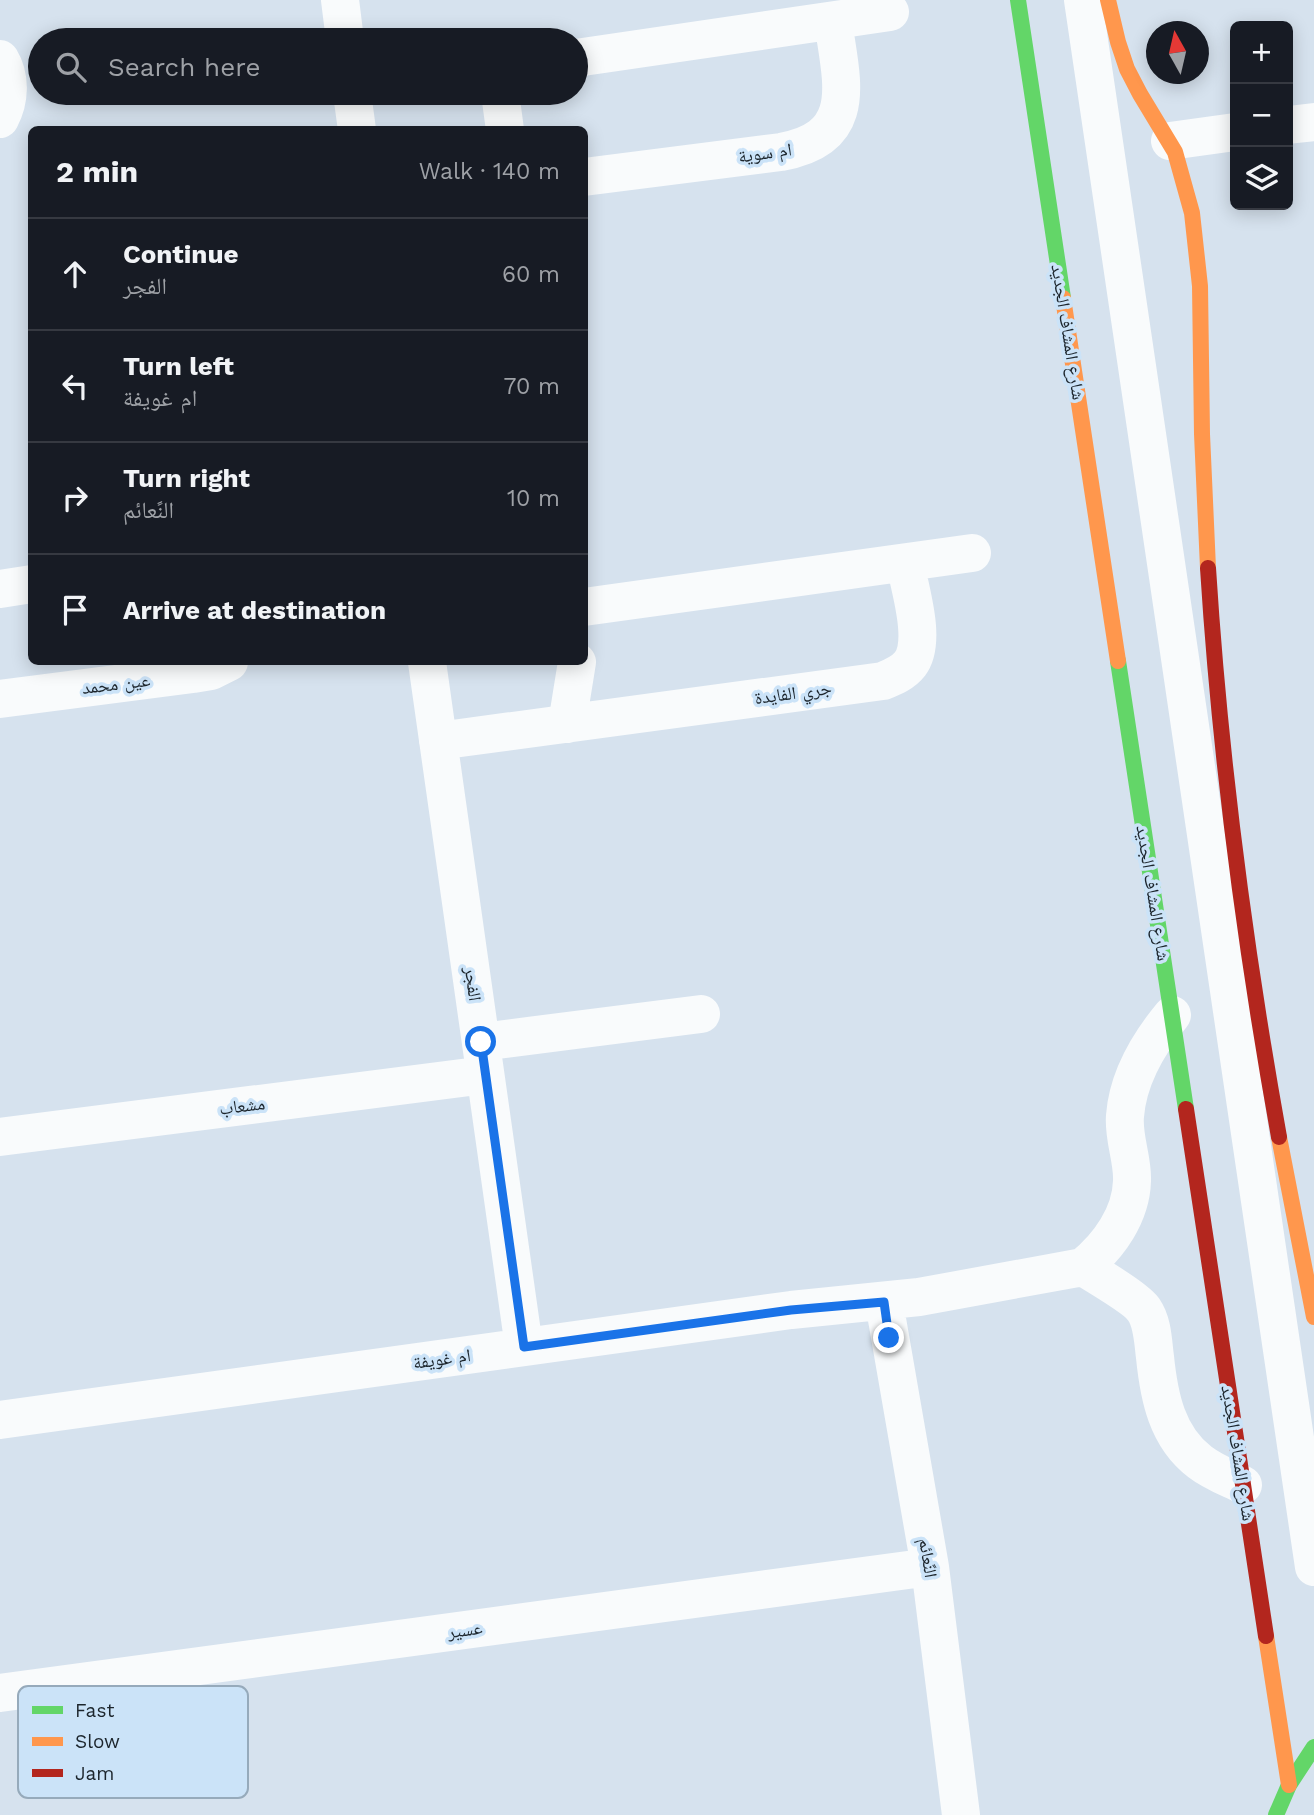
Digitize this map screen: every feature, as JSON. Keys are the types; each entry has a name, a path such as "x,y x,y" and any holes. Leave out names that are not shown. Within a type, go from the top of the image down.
{"street":[{"path":"340,0 344,28"},
{"name":"شارع المشاف الجديد","path":"1018,0 1289,1785"},
{"path":"1083,0 1314,1567"},
{"path":"1108,0 1112,27 1126,68 1146,106 1170,141 1191,206 1199,273 1208,571 1234,844 1284,1172 1314,1317"},
{"path":"588,56 890,12"},
{"name":"ام سوية","path":"588,176 781,152 802,148 820,138 834,122 841,103 842,83 833,21"},
{"path":"0,59 4,65 9,90 0,119"},
{"path":"354,105 356,126"},
{"path":"501,105 504,126"},
{"path":"1293,124 1314,122"},
{"path":"1170,141 1230,133"},
{"path":"588,608 972,553"},
{"name":"جري الفايدة","path":"438,741 883,681 898,675 911,664 917,649 918,633 905,563"},
{"path":"0,589 28,585"},
{"name":"عين محمد","path":"0,699 193,674 211,671 223,665"},
{"name":"الفجر","path":"427,665 524,1347"},
{"path":"567,724 577,665"},
{"name":"مشعاب","path":"0,1138 483,1059 701,1014"},
{"path":"1172,1015 1150,1041 1129,1089 1124,1119 1132,1180 1126,1216 1094,1258 1083,1267 1144,1310 1152,1331 1158,1388 1164,1412 1182,1447 1203,1464 1243,1485"},
{"name":"ام غويفة","path":"0,1420 791,1310 884,1302 1083,1267"},
{"name":"النًعائم","path":"884,1302 930,1567 961,1815"},
{"name":"عسير","path":"52,1686 930,1567"},
{"name":"عسير","path":"0,1693 18,1691"},
{"path":"1276,1815 1289,1785 1314,1747"}],"traffic: fast":[{"path":"1018,0 1063,298"},
{"path":"1118,661 1186,1109"},
{"path":"1276,1815 1289,1785 1314,1747"}],"traffic: slow":[{"path":"1108,0 1127,69 1175,152 1192,213 1200,286 1202,434 1208,568"},
{"path":"1063,298 1118,661"},
{"path":"1279,1137 1314,1317"},
{"path":"1266,1636 1289,1785"}],"traffic: jam":[{"path":"1208,568 1219,711 1235,853 1279,1137"},
{"path":"1186,1109 1266,1636"}],"route":[{"path":"481,1042 524,1347 791,1310 884,1302 889,1338"}]}
